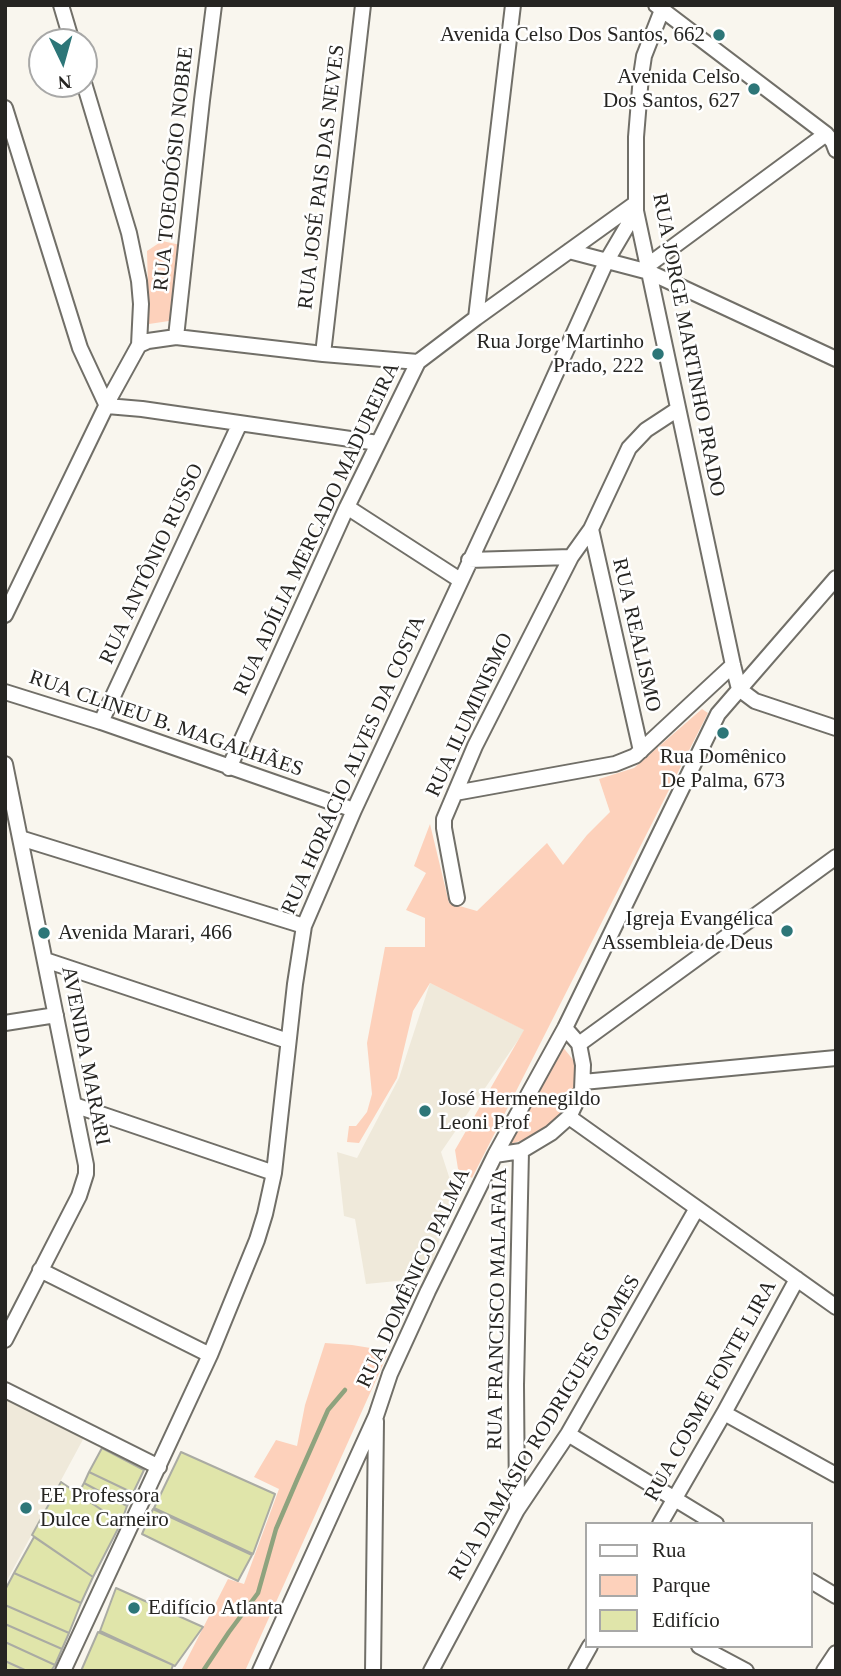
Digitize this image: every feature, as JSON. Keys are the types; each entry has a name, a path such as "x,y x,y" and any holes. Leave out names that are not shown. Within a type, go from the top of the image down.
{"street":[{"path":"61,5 68,28"},
{"name":"RUA TOEODÓSIO NOBRE","path":"176,337 214,5"},
{"name":"RUA JOSÉ PAIS DAS NEVES","path":"323,354 363,5"},
{"path":"476,318 513,5"},
{"path":"648,269 832,142 659,8"},
{"name":"RUA JORGE MARTINHO PRADO","path":"659,8 644,56 641,76 636,136 636,207 739,689"},
{"path":"5,615 111,394 139,345 139,281 129,233 88,98"},
{"path":"5,108 80,348 107,406"},
{"name":"RUA ADÍLIA MERCADO MADUREIRA","path":"229,768 347,508 418,362 569,251 636,207"},
{"name":"RUA HORÁCIO ALVES DA COSTA","path":"64,1671 210,1355 257,1240 274,1173 304,926 460,580 607,262 636,207"},
{"path":"569,251 607,262 648,269 836,359"},
{"path":"139,345 176,337 418,362"},
{"path":"107,406 378,443"},
{"name":"RUA ILUMINISMO","path":"457,898 444,828 444,819 454,793 498,697 571,558 591,528 629,449 646,429 678,409"},
{"name":"RUA ANTÔNIO RUSSO","path":"101,722 240,423"},
{"path":"347,508 460,580"},
{"name":"RUA REALISMO","path":"591,528 641,751"},
{"path":"469,561 571,558"},
{"name":"RUA DOMÊNICO PALMA","path":"260,1671 376,1416 390,1374 428,1291 495,1154 565,1028 718,714 836,578"},
{"path":"454,793 615,764 635,756 733,666"},
{"path":"739,689 755,701 836,728"},
{"name":"RUA CLINEU B. MAGALHÃES","path":"5,692 101,722 354,810"},
{"name":"AVENIDA MARARI","path":"5,764 86,1164 86,1174 79,1196 40,1270 11,1312 5,1340"},
{"path":"20,838 304,926"},
{"path":"579,1044 836,857"},
{"path":"45,960 288,1041"},
{"path":"5,1023 56,1015"},
{"path":"495,1154 521,1151 551,1133 569,1116 579,1099 583,1082 582,1052 579,1044 565,1028"},
{"path":"583,1082 836,1058"},
{"path":"74,1105 274,1173"},
{"path":"569,1116 835,1305"},
{"name":"RUA FRANCISCO MALAFAIA","path":"517,1510 516,1385 521,1151"},
{"name":"RUA DAMÁSIO RODRIGUES GOMES","path":"431,1671 517,1510 568,1434 697,1208"},
{"path":"40,1270 210,1355"},
{"name":"RUA COSME FONTE LIRA","path":"661,1522 797,1279"},
{"path":"5,1390 159,1466"},
{"path":"724,1413 836,1475"},
{"path":"373,1671 376,1416"},
{"path":"568,1434 713,1522"},
{"path":"813,1582 836,1596"},
{"path":"576,1671 589,1648"},
{"path":"702,1648 728,1667 746,1671"},
{"path":"824,1671 836,1653"}],"shaded area":[{"name":"José Hermenegildo Leoni Prof","path":"430,983 525,1030 441,1152 454,1192 428,1278 366,1284 355,1219 344,1216 337,1152 357,1158 399,1078"},
{"name":"EE Professora Dulce Carneiro","path":"5,1398 87,1432 5,1584"}],"green space":[{"path":"162,241 190,247 182,319 149,324 147,251"},
{"path":"702,709 708,713 472,1178 458,1169 455,1150 524,1030 430,983 413,1011 397,1078 359,1143 347,1142 349,1126 356,1126 367,1112 372,1094 367,1043 385,947 425,947 425,918 406,910 426,873 414,866 430,824 449,903 477,911 547,843 563,865 610,812 599,779 634,768"},
{"path":"562,1046 574,1061 577,1074 576,1088 565,1112 532,1137 508,1145"},
{"path":"325,1343 389,1351 245,1671 181,1671 228,1579 244,1584 279,1489 254,1477 276,1440 297,1446 305,1405"}],"building":[{"path":"102,1448 144,1470 133,1493 89,1472"},
{"path":"181,1452 275,1494 253,1554 154,1508"},
{"path":"89,1472 133,1493 127,1506 84,1483"},
{"path":"61,1482 121,1523 93,1577 32,1535"},
{"path":"84,1483 127,1506 121,1523 78,1494"},
{"path":"153,1509 252,1555 238,1581 142,1534"},
{"path":"34,1537 93,1577 81,1603 14,1573"},
{"path":"14,1573 81,1603 69,1633 5,1605 5,1590"},
{"name":"Edifício Atlanta","path":"116,1588 203,1627 175,1666 100,1631"},
{"path":"5,1605 69,1633 62,1649 5,1624"},
{"path":"5,1624 62,1649 55,1665 5,1642"},
{"path":"98,1632 173,1665 171,1671 81,1671"},
{"path":"5,1642 55,1665 51,1671 27,1671 5,1661"},
{"path":"5,1661 27,1671 5,1671"}],"waterway":[{"path":"203,1671 258,1593 276,1529 328,1410 345,1390"}],"place":[{"name":"Avenida Celso Dos Santos, 662","path":"719,35"},
{"name":"Avenida Celso Dos Santos, 627","path":"754,89"},
{"name":"Rua Jorge Martinho Prado, 222","path":"658,354"},
{"name":"Rua Domênico De Palma, 673","path":"723,733"},
{"name":"Igreja Evangélica Assembleia de Deus","path":"787,931"},
{"name":"Avenida Marari, 466","path":"44,933"},
{"name":"José Hermenegildo Leoni Prof","path":"425,1111"},
{"name":"EE Professora Dulce Carneiro","path":"26,1508"},
{"name":"Edifício Atlanta","path":"134,1608"}]}
